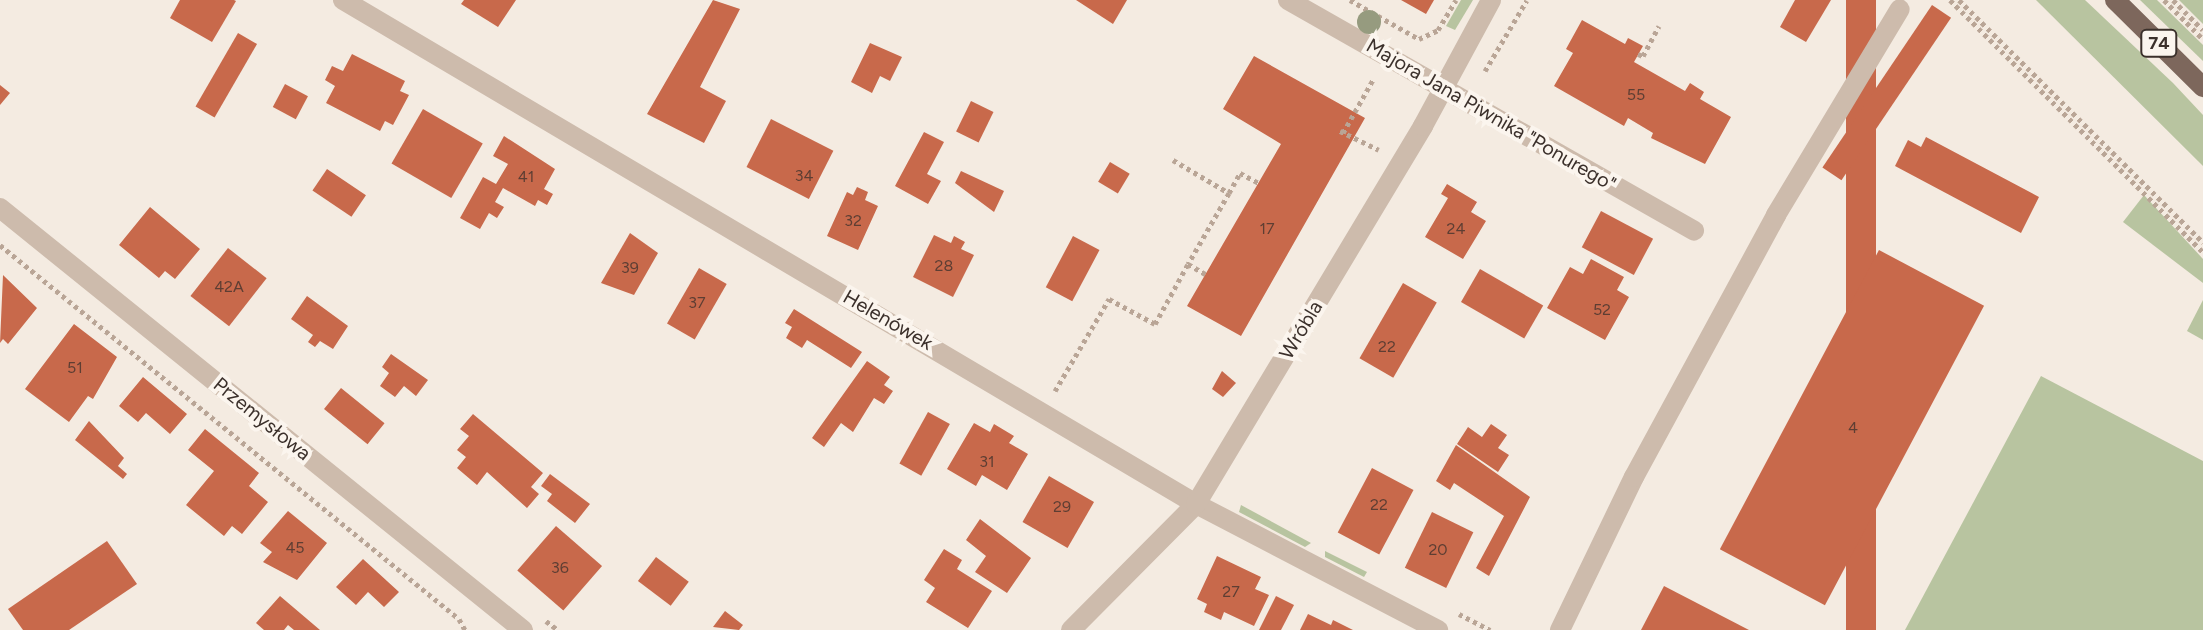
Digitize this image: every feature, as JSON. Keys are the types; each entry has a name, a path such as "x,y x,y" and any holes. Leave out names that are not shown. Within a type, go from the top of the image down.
{"main road":[{"name":"74","path":"2115,0 2203,87"}],"street":[{"name":"Helenówek","path":"343,0 1196,504 1438,630"},
{"name":"Majora Jana Piwnika \"Ponurego\"","path":"1288,0 1694,231"},
{"name":"Wróbla","path":"1071,630 1196,504 1443,88 1491,0"},
{"path":"1560,630 1634,477 1768,229 1900,9"},
{"name":"Przemysłowa","path":"0,208 516,628"}],"path":[{"path":"1350,0 1419,39 1438,30 1456,0"},
{"path":"1491,61 1527,0"},
{"path":"1950,0 2203,252"},
{"path":"1959,0 2203,242"},
{"path":"2164,0 2203,39"},
{"path":"2173,0 2203,30"},
{"path":"1638,54 1643,56 1659,26"},
{"path":"1379,70 1341,132 1377,153 1385,140"},
{"path":"1173,160 1229,193"},
{"path":"1055,391 1108,300 1155,324 1240,173 1259,183"},
{"path":"0,245 459,619 465,630"},
{"path":"1188,264 1207,275"}],"green space":[{"path":"1461,0 1473,0 1455,30 1446,26"},
{"path":"2036,0 2085,0 2173,83 2203,115 2203,166"},
{"path":"2140,0 2157,0 2203,45 2203,61"},
{"path":"2179,0 2203,0 2203,24"},
{"path":"2144,195 2203,259 2203,283 2123,222"},
{"path":"2203,300 2203,340 2187,331"},
{"path":"2041,376 2203,461 2203,630 1905,630"},
{"path":"1241,505 1311,543 1305,547 1239,512"},
{"path":"1325,551 1367,572 1364,577 1325,557"}],"building":[{"path":"180,0 236,1 212,42 170,18"},
{"path":"464,0 516,0 498,27 461,4"},
{"path":"713,0 740,9 700,87 726,101 704,143 647,114"},
{"path":"1076,0 1127,0 1113,24"},
{"path":"1401,0 1434,0 1426,14"},
{"path":"1795,0 1831,0 1806,42 1780,27"},
{"path":"1846,0 1876,0 1876,630 1846,630"},
{"path":"1932,5 1951,18 1841,180 1822,167"},
{"path":"1582,20 1625,44 1628,38 1643,46 1634,62 1685,91 1690,83 1704,92 1700,99 1731,117 1705,164 1651,138 1653,133 1628,118 1624,126 1554,86 1573,53 1566,49"},
{"path":"238,33 257,44 215,118 196,107"},
{"path":"870,43 902,57 890,81 880,76 872,93 851,82"},
{"path":"352,54 405,81 400,91 409,95 393,125 385,121 380,131 326,103 335,86 325,80 332,66 343,71"},
{"path":"1254,56 1365,118 1241,336 1187,306 1281,144 1223,109"},
{"path":"285,84 308,96 296,119 273,107"},
{"path":"0,85 10,93 0,105"},
{"path":"971,101 993,112 979,143 956,132"},
{"path":"423,109 483,144 451,198 392,164"},
{"path":"771,119 833,151 809,199 746,167"},
{"path":"924,132 944,142 927,174 941,181 928,204 895,186"},
{"path":"504,136 555,169 544,189 553,194 547,205 538,200 535,206 503,188 495,202 504,207 497,218 489,213 480,229 460,218 483,177 496,184 508,164 493,156"},
{"path":"1926,137 2039,197 2021,233 1895,166 1908,140 1921,147"},
{"path":"1110,162 1130,174 1118,194 1098,182"},
{"path":"327,169 366,195 351,217 312,191"},
{"path":"961,171 1004,191 994,212 955,183"},
{"path":"1447,184 1477,202 1471,212 1486,221 1463,259 1425,237 1448,198 1441,194"},
{"path":"857,187 868,192 865,200 878,206 858,250 827,236 847,192 853,195"},
{"path":"150,207 200,249 175,279 165,271 159,278 119,245"},
{"path":"1601,211 1653,239 1634,275 1582,247"},
{"path":"630,233 658,253 634,295 601,283"},
{"path":"934,235 951,243 954,236 965,242 961,249 974,255 953,297 913,277"},
{"path":"1073,236 1099,250 1072,301 1046,287"},
{"path":"228,248 267,278 229,326 190,296"},
{"path":"1879,250 1984,306 1825,605 1720,549"},
{"path":"1591,259 1624,277 1617,290 1629,297 1605,340 1547,308 1570,267 1583,274"},
{"path":"699,268 727,284 695,339 667,323"},
{"path":"1480,269 1543,306 1524,338 1461,302"},
{"path":"3,275 37,308 8,344 3,339 0,343"},
{"path":"1403,283 1437,302 1393,378 1360,358"},
{"path":"307,296 348,326 333,349 320,341 315,347 308,342 313,335 291,319"},
{"path":"794,309 862,352 851,368 807,340 802,348 786,338 792,327 785,323"},
{"path":"74,324 117,357 93,399 88,396 69,422 25,389"},
{"path":"391,354 428,380 416,396 404,386 395,397 380,386 389,373 382,367"},
{"path":"867,361 890,377 884,385 893,391 884,404 874,398 853,432 841,423 824,447 812,438"},
{"path":"1222,371 1236,383 1223,397 1212,389"},
{"path":"143,377 187,414 170,434 146,413 138,422 119,406"},
{"path":"341,388 385,423 368,444 324,409"},
{"path":"928,412 950,424 921,476 899,464"},
{"path":"473,414 543,473 531,487 539,494 527,508 487,472 477,485 457,468 466,457 457,450 469,436 460,429"},
{"path":"89,421 124,458 118,466 127,474 123,479 75,440"},
{"path":"974,423 990,432 994,424 1014,436 1009,443 1028,454 1007,490 982,475 976,486 947,469"},
{"path":"1491,424 1507,435 1498,448 1509,455 1498,472 1457,444 1468,427 1482,437"},
{"path":"205,429 259,473 249,486 268,502 242,534 232,526 224,536 186,505 214,471 188,450"},
{"path":"1456,445 1530,497 1489,576 1476,568 1504,516 1454,483 1450,490 1436,481"},
{"path":"1372,468 1413,490 1379,555 1338,532"},
{"path":"550,474 590,504 575,523 547,501 552,494 541,486"},
{"path":"1049,476 1094,502 1068,548 1022,522"},
{"path":"288,511 327,543 297,580 263,562 272,552 260,543"},
{"path":"1432,512 1473,532 1446,588 1405,568"},
{"path":"980,519 1031,558 1007,593 975,572 986,556 966,540"},
{"path":"556,526 602,566 563,611 517,571"},
{"path":"107,541 137,584 69,630 23,630 8,609"},
{"path":"944,549 962,560 957,569 992,591 968,628 926,602 935,588 924,580"},
{"path":"1217,556 1261,577 1255,589 1269,595 1254,626 1224,612 1221,620 1204,612 1207,604 1197,599"},
{"path":"656,557 689,582 671,606 638,581"},
{"path":"363,559 399,592 384,607 368,592 356,605 336,587"},
{"path":"1664,586 1749,630 1641,630"},
{"path":"280,596 320,630 294,630 288,625 284,630 264,630 256,623"},
{"path":"1276,596 1294,605 1281,630 1259,630"},
{"path":"725,611 743,625 739,630 713,627"},
{"path":"1308,614 1331,625 1333,620 1353,630 1300,630"}]}
